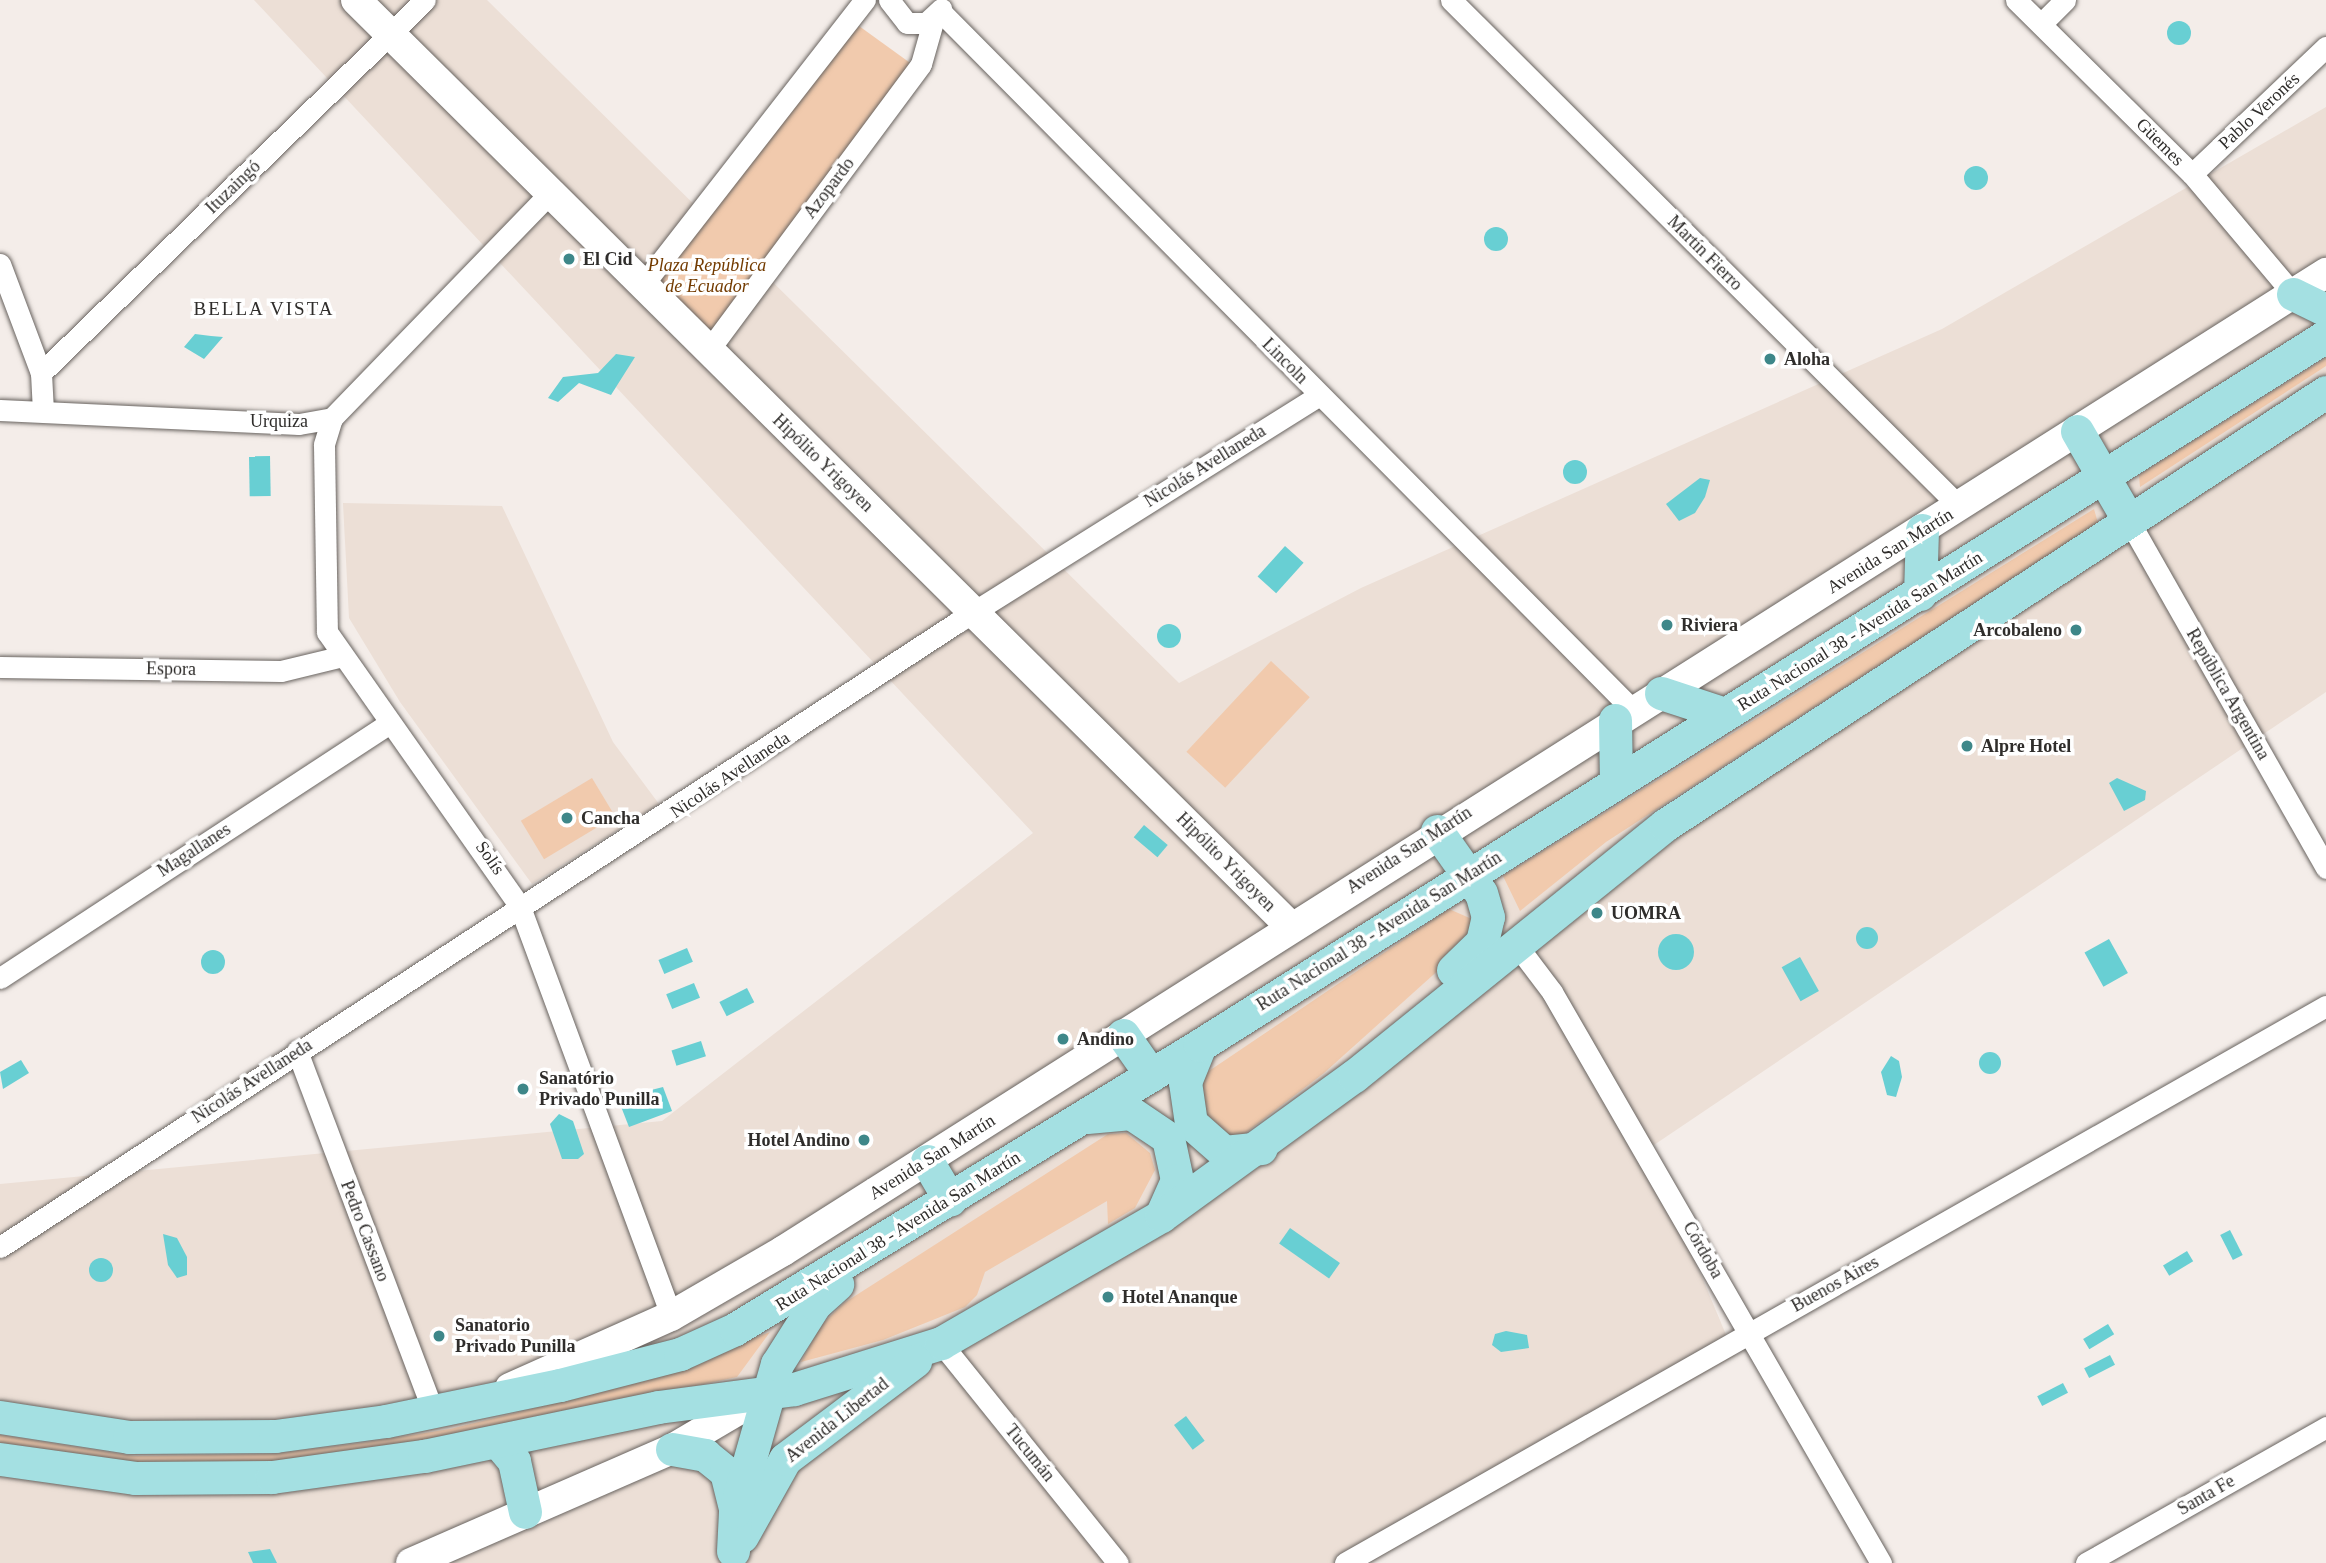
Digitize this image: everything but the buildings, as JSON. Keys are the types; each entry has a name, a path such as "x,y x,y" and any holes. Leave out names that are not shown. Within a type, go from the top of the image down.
{"main road":[{"name":"Hipólito Yrigoyen","path":"356,0 548,195 1290,926"},
{"name":"Avenida San Martín","path":"478,1402 671,1316 927,1161 1437,831 1960,507 2326,273"},
{"path":"2293,294 2326,310"},
{"name":"Ruta Nacional 38 - Avenida San Martín","path":"0,1417 129,1437 210,1440 386,1421 680,1354 791,1299 1200,1045 1475,884 1616,783 2105,479 2326,336"},
{"path":"0,1459 135,1478 220,1480 341,1468 498,1442 658,1407 767,1393 941,1343 1161,1216 1261,1148 1665,825 2326,392"},
{"path":"2077,431 2129,521"},
{"path":"1920,594 1922,530"},
{"path":"1661,693 1725,714"},
{"path":"1616,783 1624,715"},
{"path":"1437,831 1515,943"},
{"path":"1354,1076 1391,1023 1482,942 1488,917 1475,884"},
{"path":"1122,1035 1151,1075"},
{"path":"1200,1045 1185,1082 1191,1123 1224,1152 1261,1148"},
{"path":"1081,1118 1131,1113 1168,1138 1177,1180 1161,1216"},
{"path":"927,1161 950,1200"},
{"name":"Avenida Libertad","path":"731,1557 735,1511 767,1393 788,1342 815,1304 885,1239"},
{"name":"Avenida Libertad","path":"731,1557 785,1459 941,1343"},
{"path":"411,1563 454,1554 525,1513 672,1449 767,1393"},
{"path":"498,1442 514,1461 525,1513"},
{"path":"672,1449 705,1455 726,1472 735,1511"}],"street":[{"name":"Ituzaingó","path":"41,373 425,0"},
{"path":"642,286 865,0"},
{"path":"889,0 907,23 939,10"},
{"name":"Martín Fierro","path":"1451,0 1960,507"},
{"name":"Güemes","path":"2016,0 2192,174 2293,294"},
{"path":"2041,24 2065,0"},
{"name":"Azopardo","path":"708,351 921,64 939,10"},
{"name":"Lincoln","path":"939,10 1319,395 1624,715"},
{"name":"Pablo Veronés","path":"2192,174 2326,47"},
{"name":"Urquiza","path":"0,410 299,424 332,418 548,195"},
{"path":"0,264 41,373 43,411"},
{"name":"Nicolás Avellaneda","path":"0,1247 974,612 1319,395"},
{"name":"Solís","path":"332,418 324,445 324,612 339,657 520,907 671,1316"},
{"name":"República Argentina","path":"2129,521 2326,868"},
{"name":"Espora","path":"0,667 281,671 339,657"},
{"name":"Magallanes","path":"0,978 389,723"},
{"name":"Córdoba","path":"1515,943 1552,992 1751,1331 1881,1563"},
{"name":"Buenos Aires","path":"1345,1563 2326,1006"},
{"name":"Pedro Cassano","path":"297,1051 433,1411"},
{"name":"Tucumán","path":"941,1343 1118,1563"},
{"name":"Santa Fe","path":"2086,1563 2326,1427"}],"shaded area":[{"path":"254,0 487,0 1179,683 1361,588 1942,329 2326,107 2326,692 1648,1149 1735,1356 1369,1563 0,1563 0,1184 662,1121 1033,833"},
{"path":"343,503 502,506 613,742 659,804 532,884 400,702 349,618"}],"green space":[{"name":"Plaza República de Ecuador","path":"859,26 913,65 708,351 642,286"},
{"path":"2326,358 2326,366 2140,487 2139,475"},
{"path":"2094,509 2098,523 1606,842 1520,911 1503,876"},
{"path":"1271,661 1310,697 1225,788 1186,752"},
{"name":"Cancha","path":"592,778 615,817 544,859 521,821"},
{"path":"1449,909 1474,920 1472,940 1324,1073 1239,1138 1204,1124 1197,1088 1203,1075"},
{"path":"1126,1133 1150,1153 1155,1170 1135,1208 1108,1224 1107,1201 985,1272 977,1295 965,1307 883,1340 801,1362 821,1325 844,1303 1108,1134"},
{"path":"770,1332 737,1377 453,1438 284,1463 135,1465 0,1447 0,1435 134,1456 273,1454 361,1443 450,1429 644,1381"}],"water":[{"path":"2179,21 2188,24 2191,33 2188,42 2179,45 2170,42 2167,33 2170,24"},
{"path":"1976,166 1985,169 1988,178 1985,187 1976,190 1967,187 1964,178 1967,169"},
{"path":"1496,227 1505,230 1508,239 1505,248 1496,251 1487,248 1484,239 1487,230"},
{"path":"195,334 223,337 204,359 184,347"},
{"path":"616,354 635,357 611,395 579,383 558,402 548,398 563,377 598,373"},
{"path":"249,456 270,456 271,496 250,496"},
{"path":"1575,460 1584,463 1587,472 1584,481 1575,484 1566,481 1563,472 1566,463"},
{"path":"1700,478 1710,480 1705,497 1695,513 1679,521 1666,504"},
{"path":"1285,546 1304,563 1276,593 1258,576"},
{"path":"1169,624 1178,627 1181,636 1178,645 1169,648 1160,645 1157,636 1160,627"},
{"path":"2117,778 2146,791 2145,800 2124,811 2109,783"},
{"path":"1144,825 1168,845 1157,857 1134,837"},
{"path":"1867,927 1875,930 1878,938 1875,946 1867,949 1859,946 1856,938 1859,930"},
{"path":"1676,934 1689,939 1694,952 1689,965 1676,970 1663,965 1658,952 1663,939"},
{"path":"2109,939 2128,973 2103,987 2085,953"},
{"path":"687,948 693,962 664,974 658,960"},
{"path":"213,950 222,953 225,962 222,971 213,974 204,971 201,962 204,953"},
{"path":"1800,957 1819,991 1801,1001 1782,967"},
{"path":"694,983 700,998 672,1009 666,994"},
{"path":"747,988 754,1002 727,1016 719,1002"},
{"path":"701,1041 706,1056 676,1066 672,1051"},
{"path":"1990,1052 1998,1055 2001,1063 1998,1071 1990,1074 1982,1071 1979,1063 1982,1055"},
{"path":"1891,1056 1899,1061 1902,1077 1896,1097 1887,1095 1881,1072"},
{"path":"21,1060 29,1073 3,1089 0,1072"},
{"path":"663,1087 672,1111 629,1127 620,1104 624,1097"},
{"path":"559,1114 573,1121 584,1154 578,1159 562,1159 550,1124"},
{"path":"1290,1228 1340,1263 1329,1279 1279,1244"},
{"path":"2230,1230 2243,1255 2233,1260 2220,1235"},
{"path":"163,1234 177,1238 187,1257 187,1275 177,1278 168,1265"},
{"path":"2187,1251 2193,1261 2169,1276 2163,1265"},
{"path":"101,1258 110,1261 113,1270 110,1279 101,1282 92,1279 89,1270 92,1261"},
{"path":"2108,1324 2114,1334 2089,1349 2083,1339"},
{"path":"1506,1331 1527,1335 1529,1348 1501,1352 1492,1345 1495,1334"},
{"path":"2110,1355 2115,1365 2089,1378 2084,1368"},
{"path":"2063,1383 2068,1393 2042,1406 2037,1396"},
{"path":"1186,1416 1205,1441 1193,1450 1174,1425"},
{"path":"270,1549 277,1563 253,1563 248,1552"}],"place":[{"name":"El Cid","path":"569,259"},
{"name":"Aloha","path":"1770,359"},
{"name":"Riviera","path":"1667,625"},
{"name":"Arcobaleno","path":"2076,630"},
{"name":"Alpre Hotel","path":"1967,746"},
{"name":"Cancha","path":"567,818"},
{"name":"UOMRA","path":"1597,913"},
{"name":"Andino","path":"1063,1039"},
{"name":"Sanatório Privado Punilla","path":"523,1089"},
{"name":"Hotel Andino","path":"864,1140"},
{"name":"Hotel Ananque","path":"1108,1297"},
{"name":"Sanatorio Privado Punilla","path":"439,1336"}],"district":[{"name":"BELLA VISTA","path":"264,309"}]}
